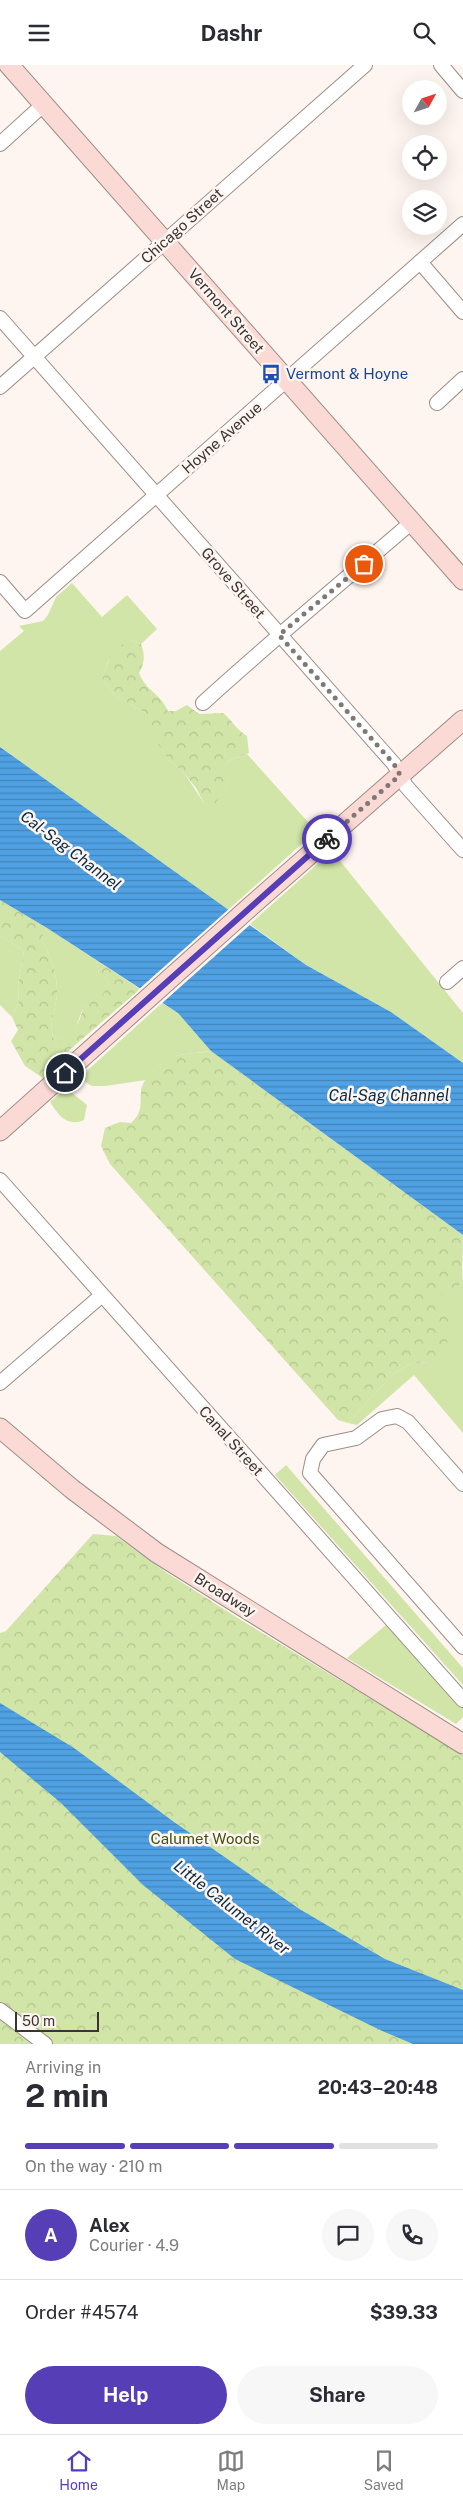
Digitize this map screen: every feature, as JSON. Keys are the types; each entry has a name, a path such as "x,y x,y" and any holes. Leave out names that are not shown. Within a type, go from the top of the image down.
{"street":[{"name":"Vermont Street","path":"10,65 463,580"},
{"name":"Chicago Street","path":"0,387 365,65"},
{"path":"441,65 463,91"},
{"path":"0,143 44,104"},
{"name":"Hoyne Avenue","path":"0,582 25,611 463,224"},
{"path":"420,262 463,312"},
{"name":"Grove Street","path":"0,318 394,764 406,786 463,850"},
{"path":"437,403 463,379"},
{"path":"203,703 279,635 412,522"},
{"path":"0,1131 251,906 463,720"},
{"path":"447,982 463,968"},
{"name":"Canal Street","path":"0,1180 101,1296 463,1700"},
{"path":"0,1383 101,1296"},
{"path":"463,1484 408,1422 397,1416 382,1419 356,1438 323,1445 313,1459 310,1473 463,1647"},
{"name":"Broadway","path":"0,1428 72,1489 157,1553 461,1740"},
{"path":"0,2010 45,2044"}],"green space":[{"path":"72,583 102,617 127,595 157,629 141,644 131,640 108,661 102,679 116,696 149,715 170,761 184,773 204,803 221,794 228,785 224,767 230,760 247,754 316,831 228,910 0,747 0,651 24,631 19,626 43,621 48,615 56,597"},
{"path":"131,640 141,644 144,655 139,673 142,679 161,700 168,711 176,711 187,705 199,714 223,713 247,736 249,753 230,760 225,766 228,785 214,805 204,803 196,788 184,773 170,761 154,738 149,715 116,696 102,679 112,655 124,643"},
{"path":"332,851 463,1013 463,1063 391,1012 306,965 250,924"},
{"path":"0,900 47,928 41,939 55,972 57,989 52,1022 53,1038 62,1040 66,1037 78,1022 83,1008 103,994 109,982 99,973 96,960 140,989 51,1066 43,1078 25,1066 11,1041 18,1030 12,1017 19,1002 18,985 24,951 0,935"},
{"path":"47,928 96,960 99,973 109,982 103,995 83,1008 74,1032 62,1040 53,1038 52,1032 57,989 55,972 41,939"},
{"path":"0,935 24,951 18,985 19,1002 12,1017 0,1005"},
{"path":"162,1003 178,1013 211,1051 179,1055 160,1065 146,1080 92,1086 79,1078"},
{"path":"211,1051 463,1235 462,1283 438,1297 441,1310 448,1315 452,1331 444,1350 429,1362 412,1363 393,1374 348,1423 338,1420 110,1164 101,1146 105,1128 120,1122 131,1123 137,1115 140,1108 141,1091 150,1074 174,1057"},
{"path":"66,1088 87,1105 84,1120 73,1122 64,1119 50,1102"},
{"path":"463,1268 463,1433 414,1375 357,1425 348,1423 393,1374 412,1363 429,1362 441,1311 437,1296 462,1283"},
{"path":"286,1465 463,1668 463,1685 275,1475"},
{"name":"Calumet Woods","path":"93,1534 116,1536 167,1573 241,1620 463,1755 463,2044 0,2044 0,1633 6,1631"},
{"path":"387,1624 463,1708 463,1717 456,1724 347,1658"}],"water":[{"name":"Cal-Sag Channel","path":"0,747 306,965 391,1012 463,1063 463,1235 211,1051 178,1013 47,928 0,900"},
{"name":"Little Calumet River","path":"0,1703 74,1748 174,1822 301,1910 385,1959 463,1990 463,2044 413,2044 380,2030 235,1959 143,1885 61,1803 0,1752"}],"pier":[{"path":"230,908 252,923 160,1005 138,990"}],"way so far":[{"path":"327,839 400,775 394,764 279,635 295,624 364,564"}],"place":[{"name":"Vermont & Hoyne","path":"271,374"}],"route":[{"path":"65,1073 327,839"}]}
